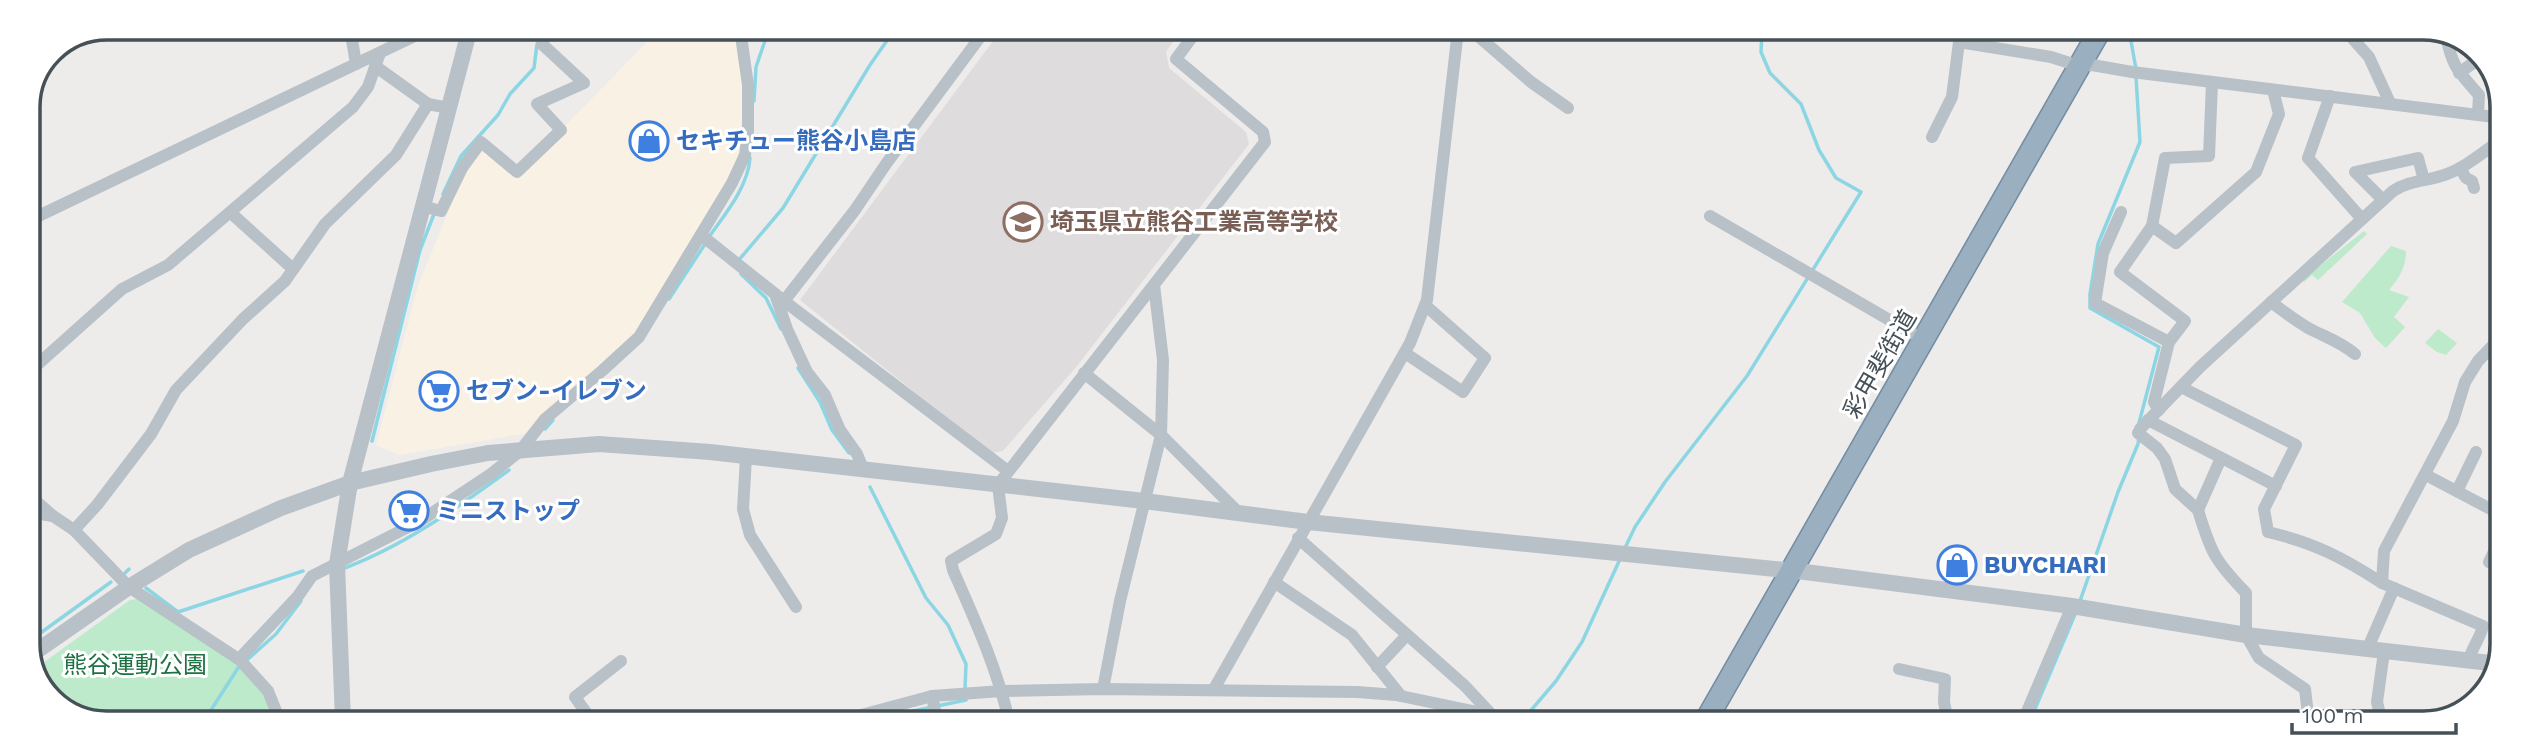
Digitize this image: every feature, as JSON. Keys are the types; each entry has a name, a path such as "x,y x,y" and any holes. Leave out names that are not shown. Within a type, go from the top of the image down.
{"highway":[{"name":"彩甲斐街道","path":"1712,711 1798,572 2086,65 2096,40"},
{"name":"彩甲斐街道","path":"1726,711 1777,625 1798,572 1924,340 2086,65 2105,40"}],"street":[{"path":"353,40 356,64"},
{"path":"40,215 356,64 378,59 411,40"},
{"path":"343,711 337,569 350,483 431,208 449,108 467,40"},
{"path":"431,208 481,142 517,172 561,130 537,104 584,83 542,44 543,40"},
{"path":"242,662 312,576 337,569 420,521 491,474 520,450 545,419 639,337 702,235 745,155 748,85 742,40"},
{"path":"779,297 855,210 978,40"},
{"path":"1007,711 986,644 951,561 996,534 1002,518 998,485 1265,142 1263,132 1176,59 1190,40"},
{"path":"1214,690 1405,353 1425,305 1457,40"},
{"path":"1483,40 1531,82 1568,108"},
{"path":"1932,138 1952,97 1959,40"},
{"path":"1977,40 2086,65 2132,72 2490,116"},
{"path":"2354,40 2369,57 2390,103"},
{"path":"2448,46 2452,61 2459,73 2479,94 2478,114"},
{"path":"378,59 428,104 449,108"},
{"path":"40,362 122,289 168,265 232,213 353,107 368,86 378,59"},
{"path":"2459,73 2473,63"},
{"path":"2158,410 2154,402 2169,342 2185,321 2119,272 2152,226 2165,158 2209,156 2212,83"},
{"path":"2152,226 2176,243 2256,172 2279,114 2273,90"},
{"path":"2330,96 2308,158 2362,219"},
{"path":"74,530 97,505 151,434 176,390 243,318 285,281 325,223 396,155 428,104"},
{"path":"2142,427 2271,302 2383,200 2402,185 2442,176 2460,168 2490,147"},
{"path":"2383,200 2354,172 2418,158 2424,180"},
{"path":"2460,168 2466,178 2472,181 2474,188"},
{"path":"2121,212 2103,253 2095,303 2169,342"},
{"path":"232,213 293,269"},
{"path":"1710,216 1924,340"},
{"path":"702,235 1008,471"},
{"path":"1102,689 1161,435 1163,360 1154,285"},
{"path":"779,297 787,329 807,372 825,395 840,430 857,454 864,471"},
{"path":"2271,302 2289,316 2343,344 2355,354"},
{"path":"1405,353 1463,392 1485,358 1425,305"},
{"path":"2367,650 2388,586 2384,551 2453,421 2465,382 2490,349"},
{"path":"1084,373 1161,435 1240,514"},
{"path":"2181,387 2296,445 2264,509 2267,532 2304,541 2343,558 2388,586 2483,626 2469,660"},
{"path":"2142,427 2221,458 2276,486"},
{"path":"2142,427 2165,459 2175,489 2197,510 2213,555 2246,593 2246,635 2259,658 2305,689 2308,711"},
{"path":"40,649 129,587 189,550 281,508 350,483 488,453 599,444 746,457 1308,522 1798,572 2071,606 2246,635 2487,662"},
{"path":"2457,491 2476,452"},
{"path":"746,457 743,509 750,536 796,607"},
{"path":"2197,510 2221,458"},
{"path":"2426,475 2490,509"},
{"path":"40,505 74,530 129,587 242,662 268,691 276,711"},
{"path":"40,514 53,516"},
{"path":"1298,538 1465,686 1488,711"},
{"path":"1274,582 1352,635 1401,696"},
{"path":"2027,711 2071,606"},
{"path":"1377,667 1407,635"},
{"path":"2380,711 2378,702 2384,652"},
{"path":"585,711 575,697 621,661"},
{"path":"1899,669 1945,679 1946,711"},
{"path":"879,711 958,694 1102,689 1357,692 1401,696 1473,711"},
{"path":"932,698 935,711"}],"shaded area":[{"path":"649,40 737,40 744,79 742,154 638,333 527,433 399,455 376,445 418,286 466,168 484,148 517,175"},
{"name":"埼玉県立熊谷工業高等学校","path":"994,40 1174,40 1166,52 1169,68 1246,132 1249,144 1077,366 1003,451 990,453 800,300"}],"green space":[{"path":"2364,231 2367,234 2318,280 2312,275 2304,282 2302,280"},
{"path":"2391,246 2406,251 2405,263 2389,290 2409,297 2394,317 2405,327 2386,348 2375,338 2360,313 2342,302"},
{"path":"2438,329 2457,343 2446,355 2425,343"},
{"name":"熊谷運動公園","path":"137,599 240,664 262,691 270,711 107,711 82,706 70,699 54,685 43,663 130,600"}],"waterway":[{"path":"754,101 756,67 765,40"},
{"path":"738,261 783,208 887,40"},
{"path":"1624,550 1635,527 1665,482 1747,376 1861,192 1836,178 1819,150 1801,104 1770,73 1761,52 1762,40"},
{"path":"2131,40 2136,69"},
{"path":"443,194 461,156 498,115 510,94 534,68 537,44"},
{"path":"2136,77 2140,142 2098,244 2090,308 2159,347 2139,423"},
{"path":"709,237 740,190 750,158"},
{"path":"372,441 420,250 434,214"},
{"path":"669,299 705,244"},
{"path":"741,274 766,298 781,329"},
{"path":"798,368 820,402 832,430 849,453"},
{"path":"545,429 553,420"},
{"path":"2080,601 2139,437"},
{"path":"342,569 407,538 509,470"},
{"path":"870,487 926,598 948,625 966,664 965,689"},
{"path":"1530,711 1556,681 1582,642 1621,557"},
{"path":"125,573 129,569"},
{"path":"146,588 178,612 303,571"},
{"path":"40,633 111,582"},
{"path":"210,711 238,668 276,634 301,601"},
{"path":"2034,711 2076,612"},
{"path":"913,711 966,700 966,697"}],"place":[{"name":"セキチュー熊谷小島店","path":"649,141"},
{"name":"埼玉県立熊谷工業高等学校","path":"1023,222"},
{"name":"セブン-イレブン","path":"439,391"},
{"name":"ミニストップ","path":"409,511"},
{"name":"BUYCHARI","path":"1957,565"}]}
